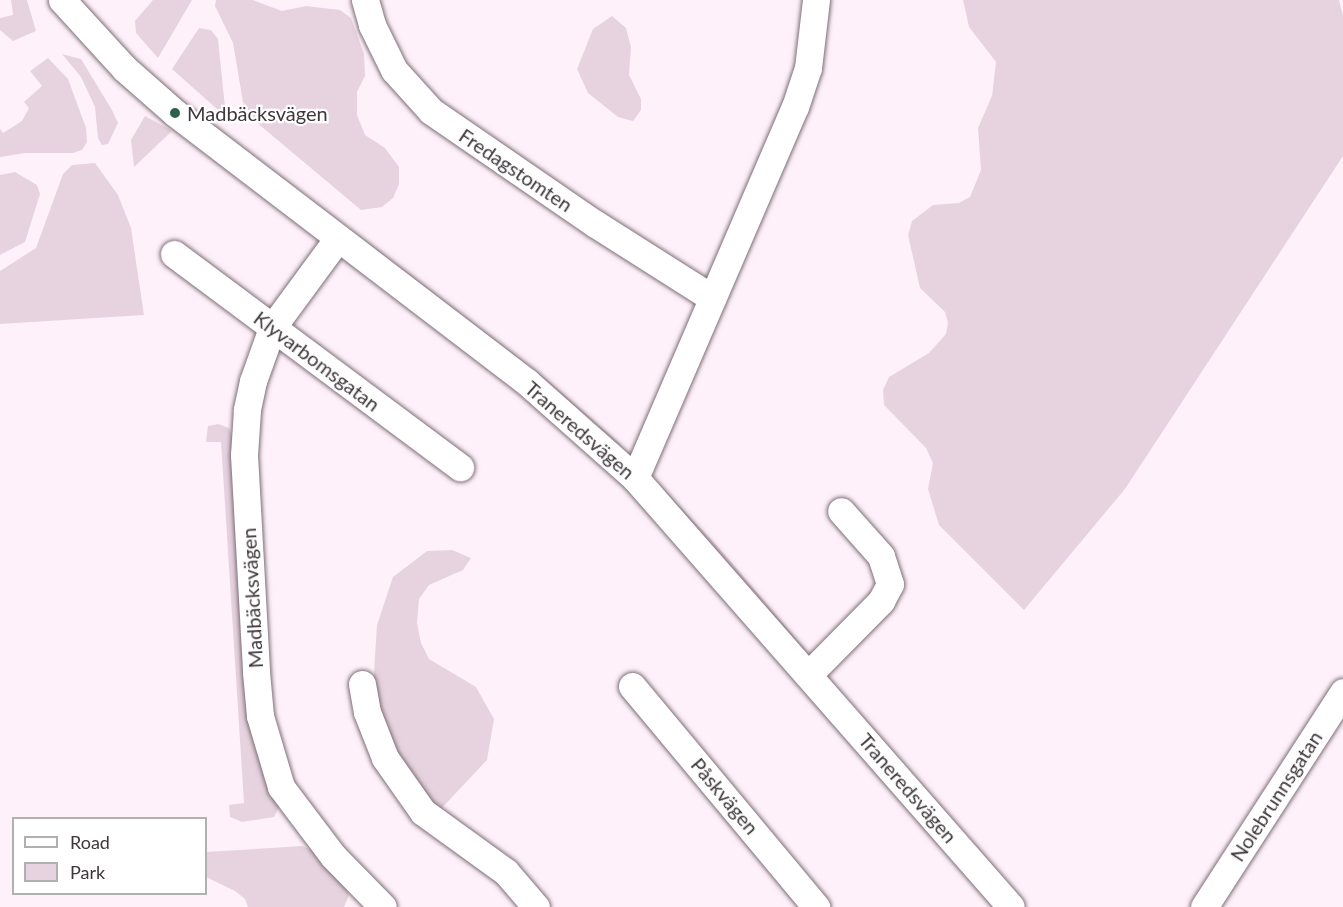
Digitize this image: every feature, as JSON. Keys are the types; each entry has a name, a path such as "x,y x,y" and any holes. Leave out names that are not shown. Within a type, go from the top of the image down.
{"street":[{"name":"Traneredsvägen","path":"62,0 82,11 139,83 527,382 635,478 809,674 998,903"},
{"name":"Fredagstomten","path":"365,0 390,62 431,111 594,223 712,298"},
{"path":"635,478 803,84 816,0"},
{"name":"Madbäcksvägen","path":"338,238 272,328 253,381 244,455 260,716 281,787 300,817 373,904"},
{"name":"Klyvarbomsgatan","path":"174,254 460,467"},
{"path":"809,674 881,601 890,584 881,556 842,510"},
{"path":"362,684 374,736 408,792 440,827 513,878 536,907"},
{"name":"Påskvägen","path":"632,686 816,907"},
{"name":"Nolebrunnsgatan","path":"1208,905 1343,692"}],"green space":[{"path":"11,0 27,0 36,31 13,41 0,30 0,18 13,15"},
{"path":"153,0 192,0 158,58 136,33 135,21"},
{"path":"216,0 253,0 282,11 306,6 340,10 351,18 364,54 365,76 357,92 357,115 365,135 385,148 399,167 399,184 393,198 382,207 361,210 256,122 243,102 233,43 215,6"},
{"path":"963,0 1339,0 1343,16 1343,156 1125,489 1024,610 939,525 928,489 933,463 926,448 884,405 883,390 889,377 929,353 946,334 948,323 945,312 920,288 908,235 912,221 933,205 959,203 970,197 981,170 978,128 992,96 996,62 969,27"},
{"path":"612,16 626,28 631,47 629,75 641,99 641,110 633,121 618,117 588,93 577,69 593,29"},
{"path":"199,28 211,30 218,39 226,117 172,69"},
{"path":"62,54 81,59 112,110 118,123 108,144 102,145 98,138 95,107 81,77"},
{"path":"48,58 68,79 86,128 87,142 82,150 73,153 25,153 0,157 0,129 3,133 22,121 29,108 24,102 42,86 30,71"},
{"path":"145,116 172,131 134,167 131,140"},
{"path":"95,163 118,195 131,228 144,315 0,324 0,271 36,248 63,174 72,165"},
{"path":"15,172 37,185 40,194 25,242 0,255 0,175"},
{"path":"352,230 545,378 622,445 610,441"},
{"path":"218,424 229,428 232,437 281,803 274,817 242,822 230,817 229,805 244,803 221,442 206,442 208,426"},
{"path":"653,478 718,547 806,650 798,646"},
{"path":"452,550 471,558 463,570 429,585 419,599 417,623 421,643 429,659 476,687 494,719 487,760 439,811 398,768 373,694 377,625 393,577 427,551"},
{"path":"302,846 311,850 345,886 349,895 344,907 248,907 245,899 235,891 207,877 207,852"}],"place":[{"name":"Madbäcksvägen","path":"175,113"}]}
